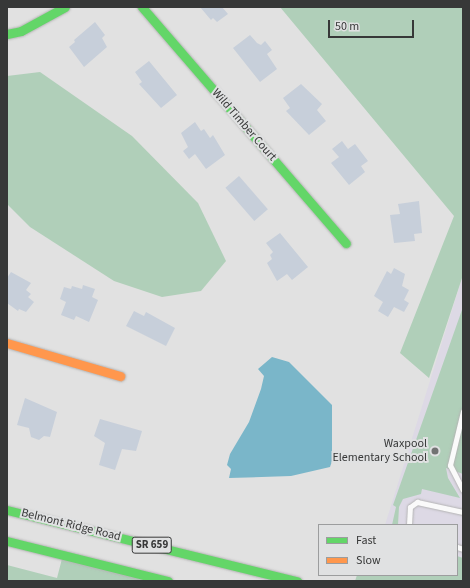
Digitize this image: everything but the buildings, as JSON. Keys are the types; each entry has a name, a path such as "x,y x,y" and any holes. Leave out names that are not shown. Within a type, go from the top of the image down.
{"street":[{"path":"7,34 20,31 65,7"},
{"name":"Wild Timber Court","path":"142,7 346,243"},
{"path":"7,342 120,376"},
{"name":"Belmont Ridge Road","path":"7,510 297,581"},
{"name":"SR 659","path":"7,541 168,581"}],"lane":[{"path":"463,411 450,465 463,490"},
{"path":"409,524 410,507 417,502 463,512"}],"shaded area":[{"name":"Waxpool Elementary School","path":"463,275 463,581 458,576 458,524 385,524"}],"green space":[{"path":"280,7 463,7 463,275 429,378 400,353 454,216"},
{"path":"40,72 132,136 198,203 226,261 201,291 162,297 114,281 30,227 7,204 7,76"},
{"path":"463,307 463,474 446,468 448,478 460,498 422,489 421,494 403,499 399,507 398,524 392,524 396,507 393,505"},
{"path":"64,551 173,581 7,581 7,565 57,578"},
{"path":"458,556 463,558 463,581 355,581 357,576 458,576"}],"water":[{"path":"272,357 289,362 332,405 332,461 330,467 291,476 229,478 231,469 227,465 230,454 249,422 261,389 264,376 258,369"}],"traffic: fast":[{"path":"7,34 21,31 65,7"},
{"path":"142,7 346,243"},
{"path":"7,510 297,581"},
{"path":"7,541 168,581"}],"traffic: slow":[{"path":"7,343 120,376"}],"place":[{"name":"Waxpool Elementary School","path":"435,451"}]}
